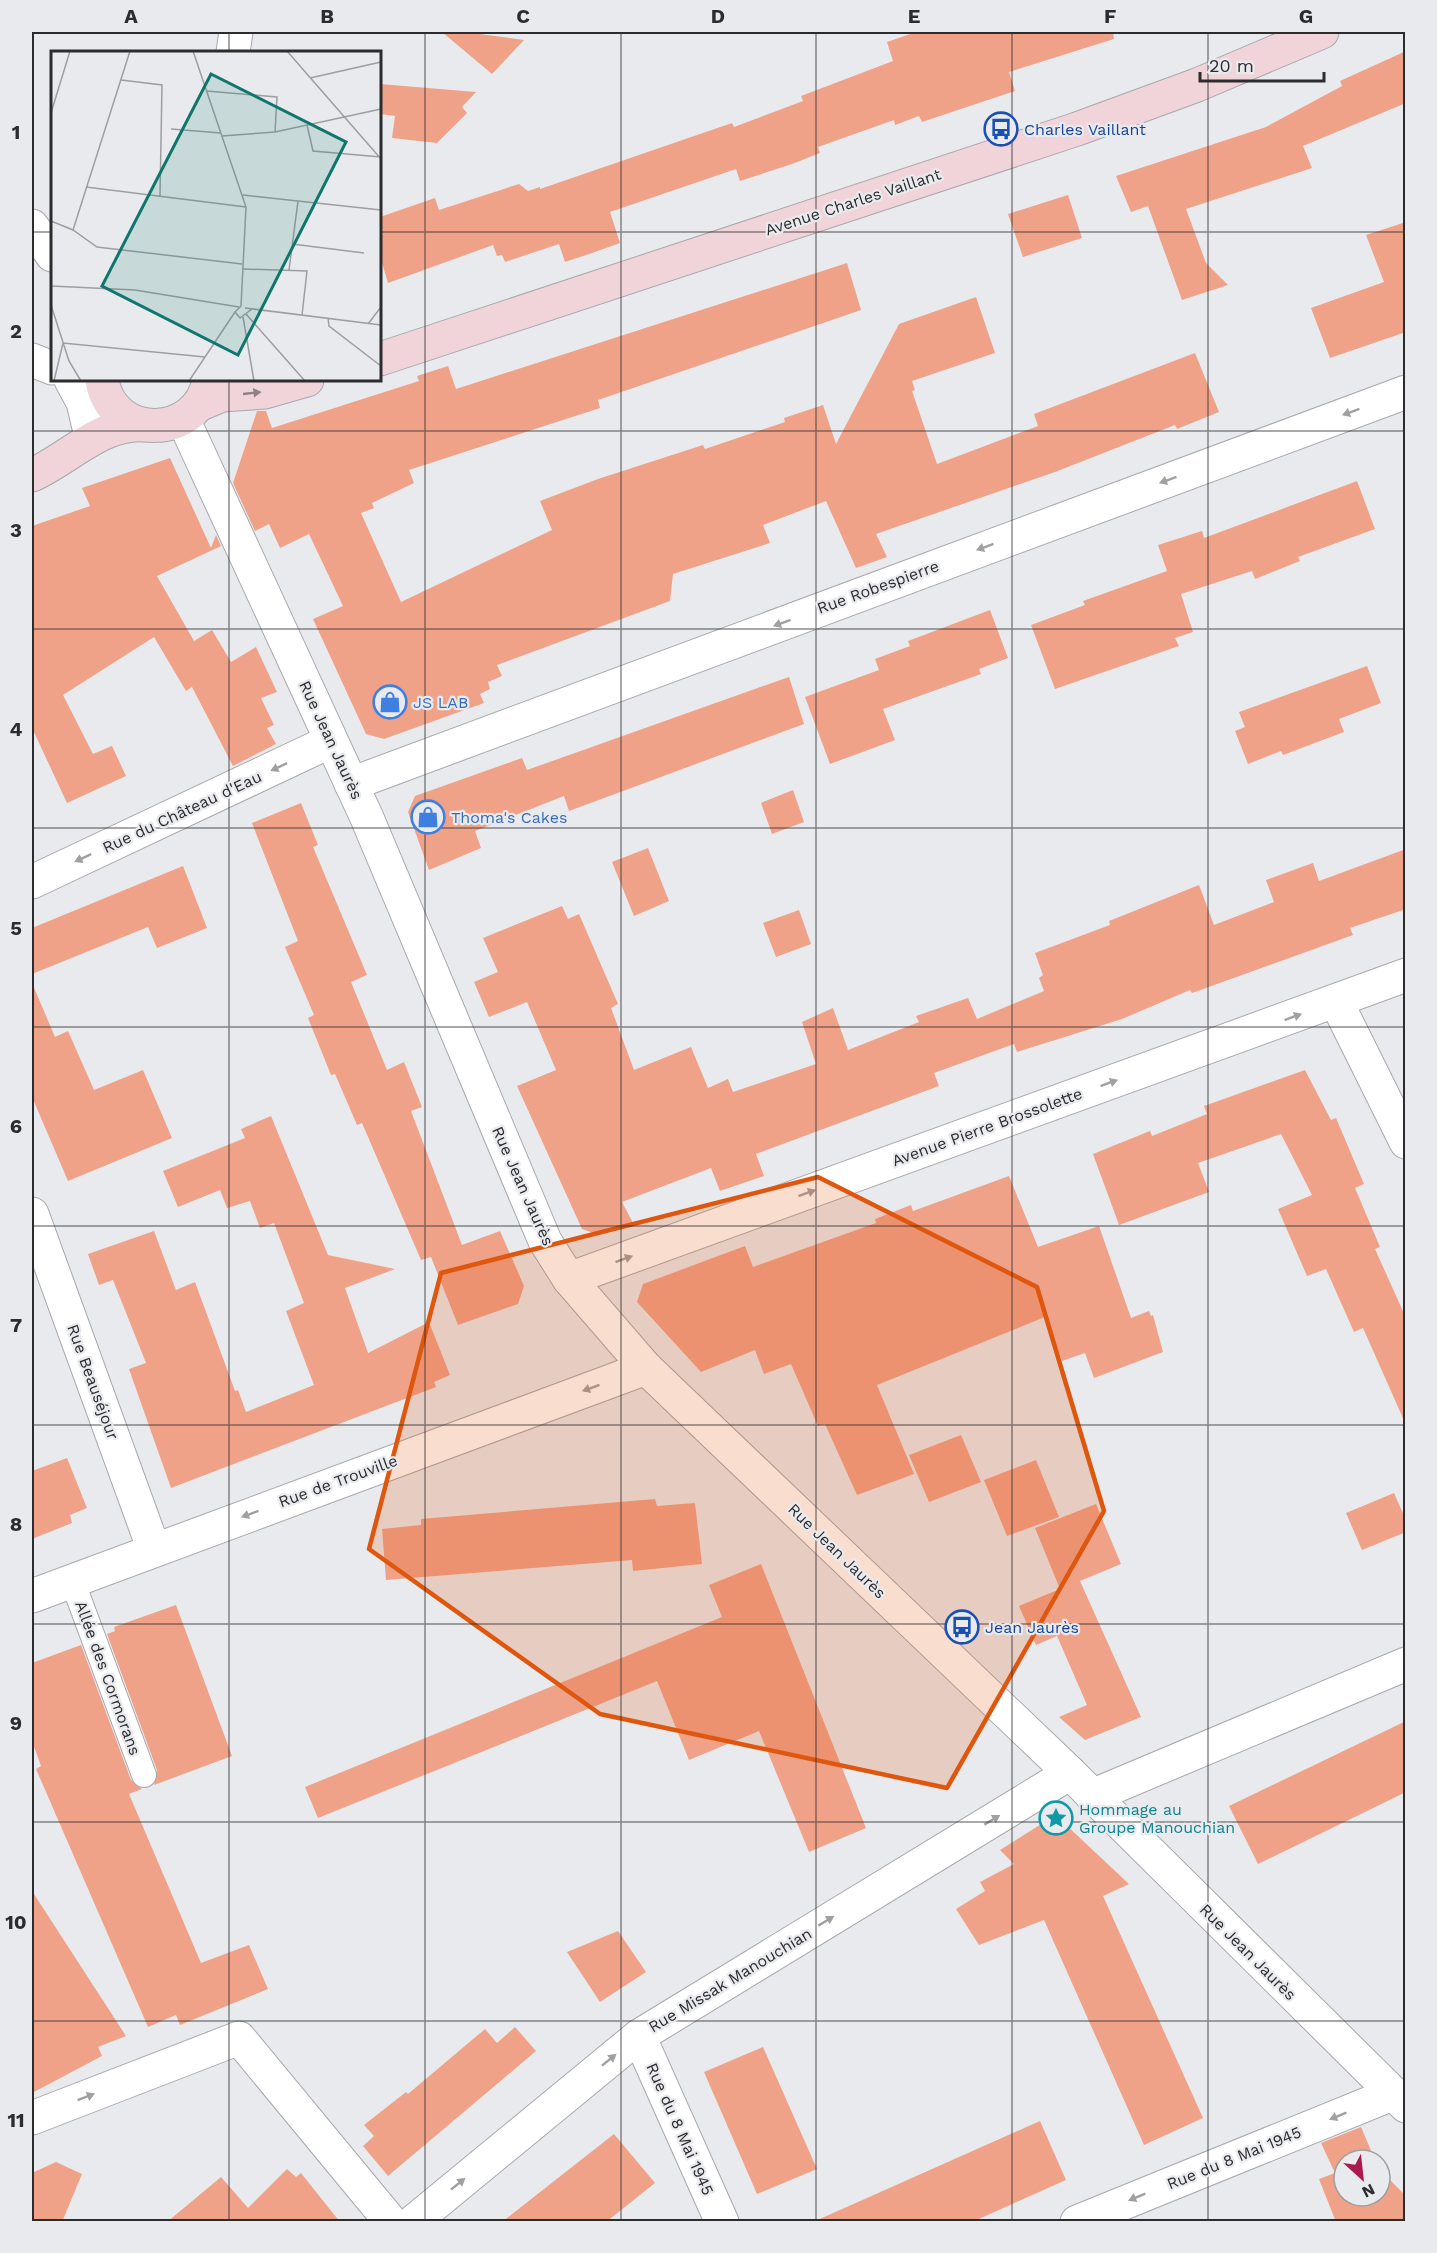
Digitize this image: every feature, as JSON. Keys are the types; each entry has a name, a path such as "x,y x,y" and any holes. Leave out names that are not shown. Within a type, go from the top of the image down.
{"main road":[{"name":"Avenue Charles Vaillant","path":"381,359 1077,129 1197,85 1322,32"},
{"path":"32,475 79,443 124,425 164,425 197,401 222,395 264,392 302,381"},
{"path":"79,443 98,383"},
{"path":"98,383 118,411 145,425"}],"street":[{"path":"233,51 236,32"},
{"path":"32,226 51,254"},
{"path":"32,360 51,369"},
{"path":"72,381 83,402 79,443"},
{"name":"Rue Robespierre","path":"351,784 1406,392"},
{"name":"Rue Jean Jaurès","path":"197,401 331,741 544,1241 569,1279 646,1368 1081,1785 1399,2100"},
{"name":"Rue du Château d'Eau","path":"32,882 331,741"},
{"name":"Avenue Pierre Brossolette","path":"569,1279 1406,975"},
{"path":"1336,1001 1406,1142"},
{"name":"Rue Beauséjour","path":"32,1214 154,1550"},
{"name":"Rue de Trouville","path":"32,1596 646,1368"},
{"path":"1081,1785 1406,1665"},
{"name":"Rue Missak Manouchian","path":"413,2222 639,2036 1081,1785"},
{"name":"Rue du 8 Mai 1945","path":"639,2036 722,2222"},
{"path":"32,2118 239,2038 391,2222"},
{"name":"Rue du 8 Mai 1945","path":"1077,2222 1399,2100"}],"lane":[{"name":"Allée des Cormorans","path":"72,1581 144,1775"}],"highlighted area":[{"path":"818,1177 1037,1287 1104,1511 947,1788 600,1714 369,1549 441,1273"}],"building":[{"path":"442,32 465,32 524,40 492,74"},
{"path":"916,32 1113,32 1114,39 1009,72 1015,91 922,122 919,116 895,125 894,120 818,147 820,153 740,181 736,169 610,212 620,243 592,253 565,262 559,244 505,262 502,255 497,256 493,245 388,283 381,259 381,217 435,198 439,210 519,184 528,191 540,187 540,189 732,123 734,127 803,101 801,96 893,61 887,42"},
{"path":"1406,51 1406,103 1303,146 1312,168 1186,209 1206,263 1228,285 1182,300 1148,206 1131,212 1116,176 1266,127 1342,86 1340,81"},
{"path":"381,84 476,92 462,107 467,113 437,143 392,138 395,116 381,114"},
{"path":"1068,195 1082,238 1023,257 1008,214"},
{"path":"1406,222 1406,332 1330,358 1311,308 1384,282 1366,235"},
{"path":"847,263 861,310 598,400 600,408 409,470 414,483 372,503 374,508 361,513 401,602 552,530 540,501 598,479 703,445 705,449 785,422 784,418 823,405 836,444 899,324 976,297 995,353 912,381 915,390 912,391 937,464 1038,426 1034,414 1195,353 1219,412 1177,429 1175,425 1055,472 876,534 887,557 856,568 826,501 763,525 770,543 673,574 670,601 497,665 502,676 488,682 490,689 480,694 484,703 384,739 366,734 313,619 343,606 309,534 280,548 269,524 255,531 233,483 257,411 266,411 272,428 419,381 417,376 448,366 456,389"},
{"path":"170,458 211,548 216,535 221,546 157,576 194,641 212,630 231,662 256,647 277,692 261,698 274,725 267,728 276,744 233,766 192,687 186,691 154,637 63,695 93,754 112,746 126,776 67,803 32,728 32,526 90,506 82,488"},
{"path":"1357,481 1375,529 1298,557 1300,561 1255,579 1252,571 1181,594 1193,632 1175,638 1179,646 1055,689 1031,625 1085,605 1083,601 1167,571 1158,545 1202,531 1204,538"},
{"path":"990,610 1008,658 979,669 981,674 883,709 895,740 830,764 805,697 879,670 875,659 910,646 908,641"},
{"path":"1367,666 1381,703 1339,719 1344,732 1283,755 1281,751 1248,764 1235,731 1245,727 1239,712"},
{"path":"789,677 804,724 569,811 564,796 475,831 481,848 429,870 408,812 415,796 522,758 527,770"},
{"path":"793,790 804,822 772,834 761,803"},
{"path":"301,803 318,845 313,847 367,975 351,982 387,1070 404,1062 422,1107 411,1111 462,1245 500,1231 524,1286 518,1304 458,1325 431,1257 421,1260 362,1123 357,1125 335,1074 331,1075 308,1018 314,1015 285,947 298,941 252,823"},
{"path":"648,848 669,901 634,916 612,862"},
{"path":"1406,849 1406,909 1350,928 1353,935 1192,993 1190,990 1122,1019 1017,1052 1014,1044 934,1073 939,1086 756,1154 764,1176 720,1191 711,1168 622,1202 633,1223 599,1235 582,1229 517,1086 556,1070 527,1002 489,1017 474,982 498,972 483,938 562,906 568,919 579,914 618,1004 611,1008 634,1070 691,1047 708,1088 728,1079 733,1092 816,1064 802,1022 833,1008 848,1050 919,1022 916,1016 968,998 977,1019 1044,991 1039,978 1043,975 1035,953 1110,925 1109,921 1199,885 1214,925 1274,902 1266,880 1313,863 1319,881"},
{"path":"183,866 207,928 157,948 148,927 32,974 32,928"},
{"path":"799,910 811,944 776,957 763,923"},
{"path":"32,983 55,1037 68,1031 94,1090 143,1070 172,1138 68,1181 32,1097"},
{"path":"1305,1070 1331,1120 1336,1118 1364,1184 1355,1188 1380,1247 1375,1249 1406,1318 1406,1425 1363,1328 1354,1332 1326,1269 1307,1276 1278,1209 1312,1195 1281,1134 1198,1163 1209,1192 1119,1225 1093,1154 1150,1131 1152,1136 1207,1114 1204,1106"},
{"path":"271,1116 328,1255 395,1269 345,1288 368,1353 429,1322 450,1375 434,1382 436,1387 171,1488 129,1369 146,1363 113,1280 99,1285 88,1254 154,1231 176,1290 195,1282 235,1391 238,1390 246,1412 314,1385 286,1311 304,1303 274,1223 260,1228 250,1201 227,1208 220,1190 178,1207 163,1171 245,1138 241,1129"},
{"path":"1009,1176 1038,1247 1099,1226 1131,1318 1149,1311 1151,1316 1153,1315 1163,1352 1094,1378 1085,1353 1062,1361 1045,1317 877,1385 914,1474 857,1495 825,1424 818,1426 791,1364 764,1374 755,1350 701,1372 637,1302 643,1284 745,1246 753,1267 876,1223 875,1219 911,1205 913,1211"},
{"path":"961,1435 981,1482 929,1502 909,1455"},
{"path":"67,1458 87,1508 70,1515 72,1523 32,1539 32,1471"},
{"path":"1036,1460 1059,1517 1007,1536 984,1480"},
{"path":"1394,1493 1406,1520 1406,1532 1362,1550 1346,1513"},
{"path":"655,1499 657,1506 695,1503 702,1564 633,1571 632,1560 386,1580 382,1529 421,1525 421,1519"},
{"path":"1096,1504 1121,1564 1080,1581 1141,1717 1085,1740 1059,1717 1087,1705 1057,1636 1036,1645 1019,1606 1060,1589 1035,1528"},
{"path":"761,1564 866,1828 809,1852 759,1731 689,1760 657,1681 318,1818 305,1787 722,1617 709,1585"},
{"path":"176,1605 232,1756 154,1785 157,1770 107,1634 115,1631 114,1627"},
{"path":"81,1645 131,1780 142,1789 129,1794 201,1963 249,1945 268,1989 180,2025 176,2015 148,2027 36,1769 41,1766 32,1741 32,1663"},
{"path":"1406,1721 1406,1792 1258,1864 1229,1806"},
{"path":"1046,1821 1064,1823 1129,1884 1103,1896 1203,2118 1144,2145 1044,1920 979,1945 956,1909 985,1891 980,1882 1014,1864 1000,1850"},
{"path":"32,1891 126,2036 98,2047 102,2056 32,2093"},
{"path":"618,1931 646,1972 600,2002 567,1952"},
{"path":"515,2027 536,2051 388,2176 363,2146 374,2136 364,2125 406,2092 408,2094 485,2029 497,2043"},
{"path":"763,2047 817,2169 757,2194 704,2072"},
{"path":"1040,2121 1066,2180 972,2222 813,2222"},
{"path":"1361,2127 1370,2148 1332,2148 1332,2167 1321,2143"},
{"path":"614,2134 655,2183 606,2222 502,2222"},
{"path":"56,2162 82,2174 62,2222 32,2222 32,2173"},
{"path":"287,2169 296,2177 301,2173 340,2222 167,2222 221,2177 248,2208"},
{"path":"1332,2174 1332,2208 1392,2208 1392,2182 1406,2196 1406,2222 1336,2222 1319,2179"}],"place":[{"name":"Charles Vaillant","path":"1001,129"},
{"name":"JS LAB","path":"390,702"},
{"name":"Thoma's Cakes","path":"428,817"},
{"name":"Jean Jaurès","path":"962,1627"},
{"name":"Hommage au Groupe Manouchian","path":"1056,1818"}]}
